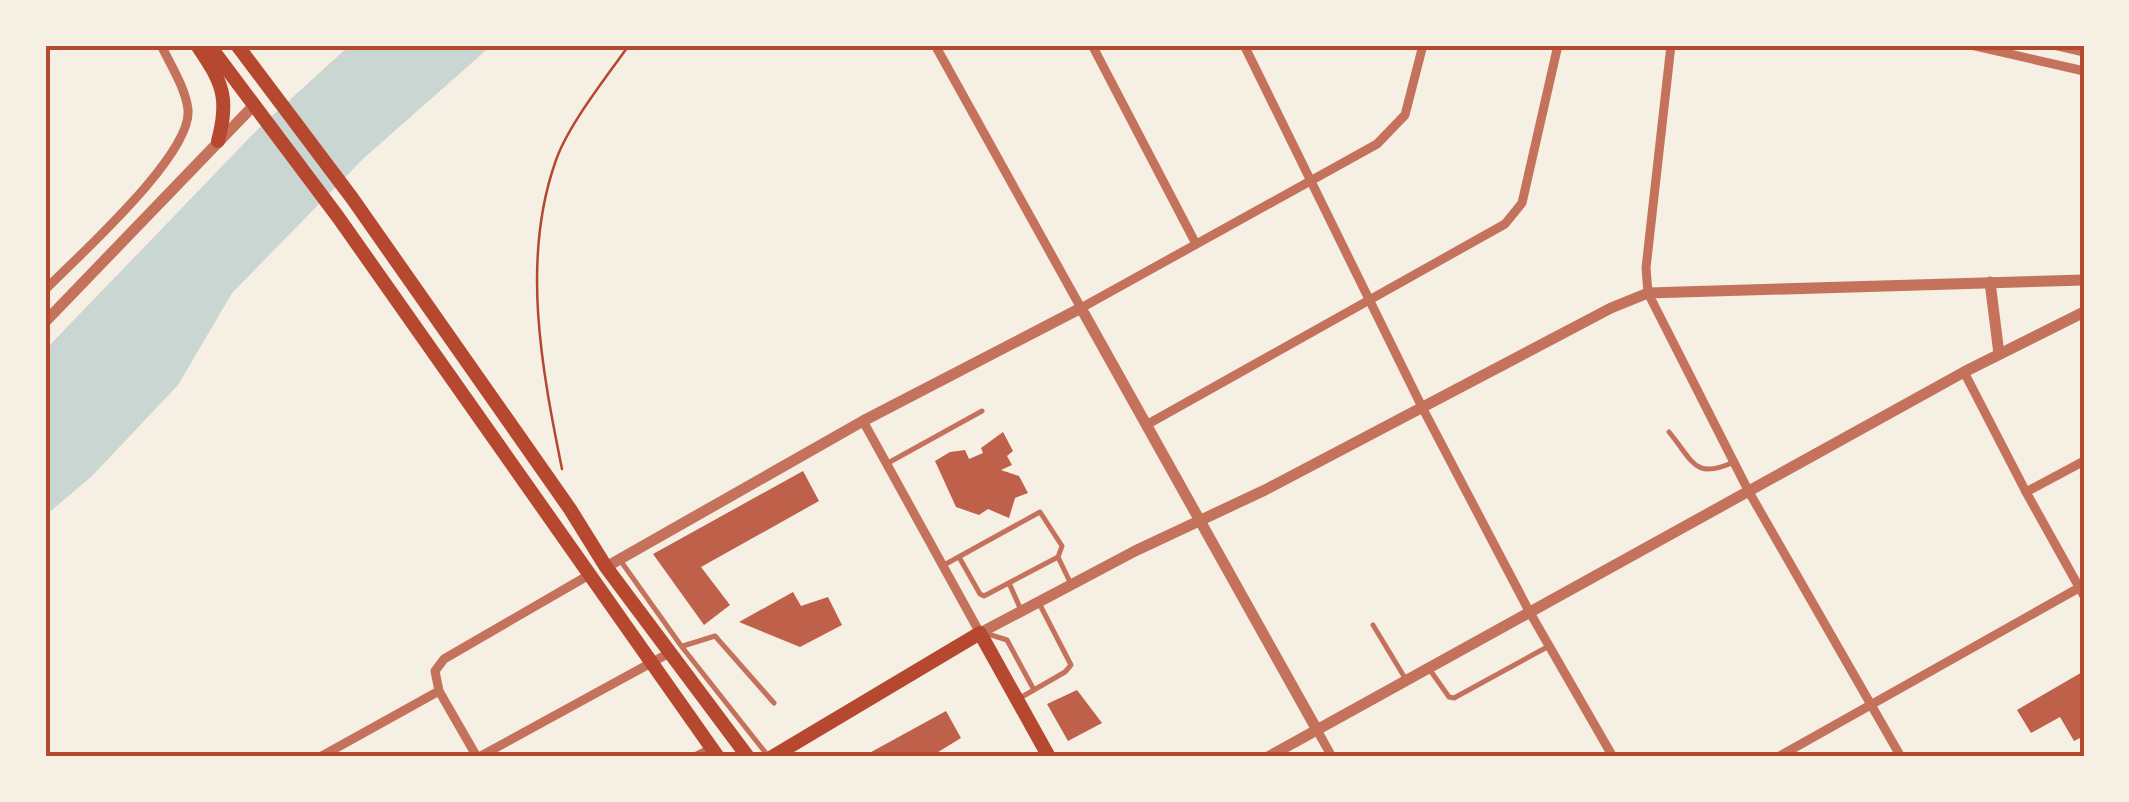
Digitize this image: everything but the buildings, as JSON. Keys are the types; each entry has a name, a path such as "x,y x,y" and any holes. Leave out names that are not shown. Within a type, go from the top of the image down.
{"main road":[{"path":"197,45 223,88 226,106 218,141"},
{"path":"210,45 338,216 715,752"},
{"path":"237,45 352,198 570,510 677,649 748,757"},
{"path":"771,757 980,633 1050,757"}],"street":[{"path":"45,290 149,183 182,136 188,107 161,45"},
{"path":"935,45 1332,757"},
{"path":"1092,45 1196,244"},
{"path":"1244,45 1422,409 1613,757"},
{"path":"613,564 863,421 1081,308 1377,144 1398,125 1408,108 1423,45"},
{"path":"1148,424 1505,224 1522,203 1558,45"},
{"path":"1671,45 1646,268 1648,294 1750,492 1901,757"},
{"path":"1971,45 2084,71"},
{"path":"2025,57 2028,45"},
{"path":"2045,62 2052,45 2084,52"},
{"path":"45,322 255,104"},
{"path":"863,421 980,633 1422,409 1611,308 1648,294 2084,280"},
{"path":"1990,282 1999,354"},
{"path":"1268,757 1964,372 2084,312"},
{"path":"1052,322 1076,321 1094,332"},
{"path":"1778,757 2082,590 1964,372"},
{"path":"2026,492 2084,462"},
{"path":"589,575 444,659 435,671 439,691 478,757 677,649"},
{"path":"320,757 439,691"},
{"path":"695,757 715,752"}],"lane":[{"path":"888,463 982,411"},
{"path":"1670,432 1700,469 1710,472 1734,462"},
{"path":"944,565 1040,512 1062,546 1058,557 988,595 980,594 959,557"},
{"path":"1058,557 1071,585"},
{"path":"1010,584 1022,612"},
{"path":"1018,699 1071,665 1038,602"},
{"path":"1373,625 1406,680"},
{"path":"980,633 998,634 1007,640 1034,690"},
{"path":"771,757 677,649 715,636 774,703"},
{"path":"1428,667 1449,697 1454,698 1549,646"}],"path":[{"path":"563,477 539,335 538,236 555,160 628,45"}],"shaded area":[{"path":"350,45 492,45 364,158 232,293 178,385 92,476 45,516 45,350 259,128"}]}
